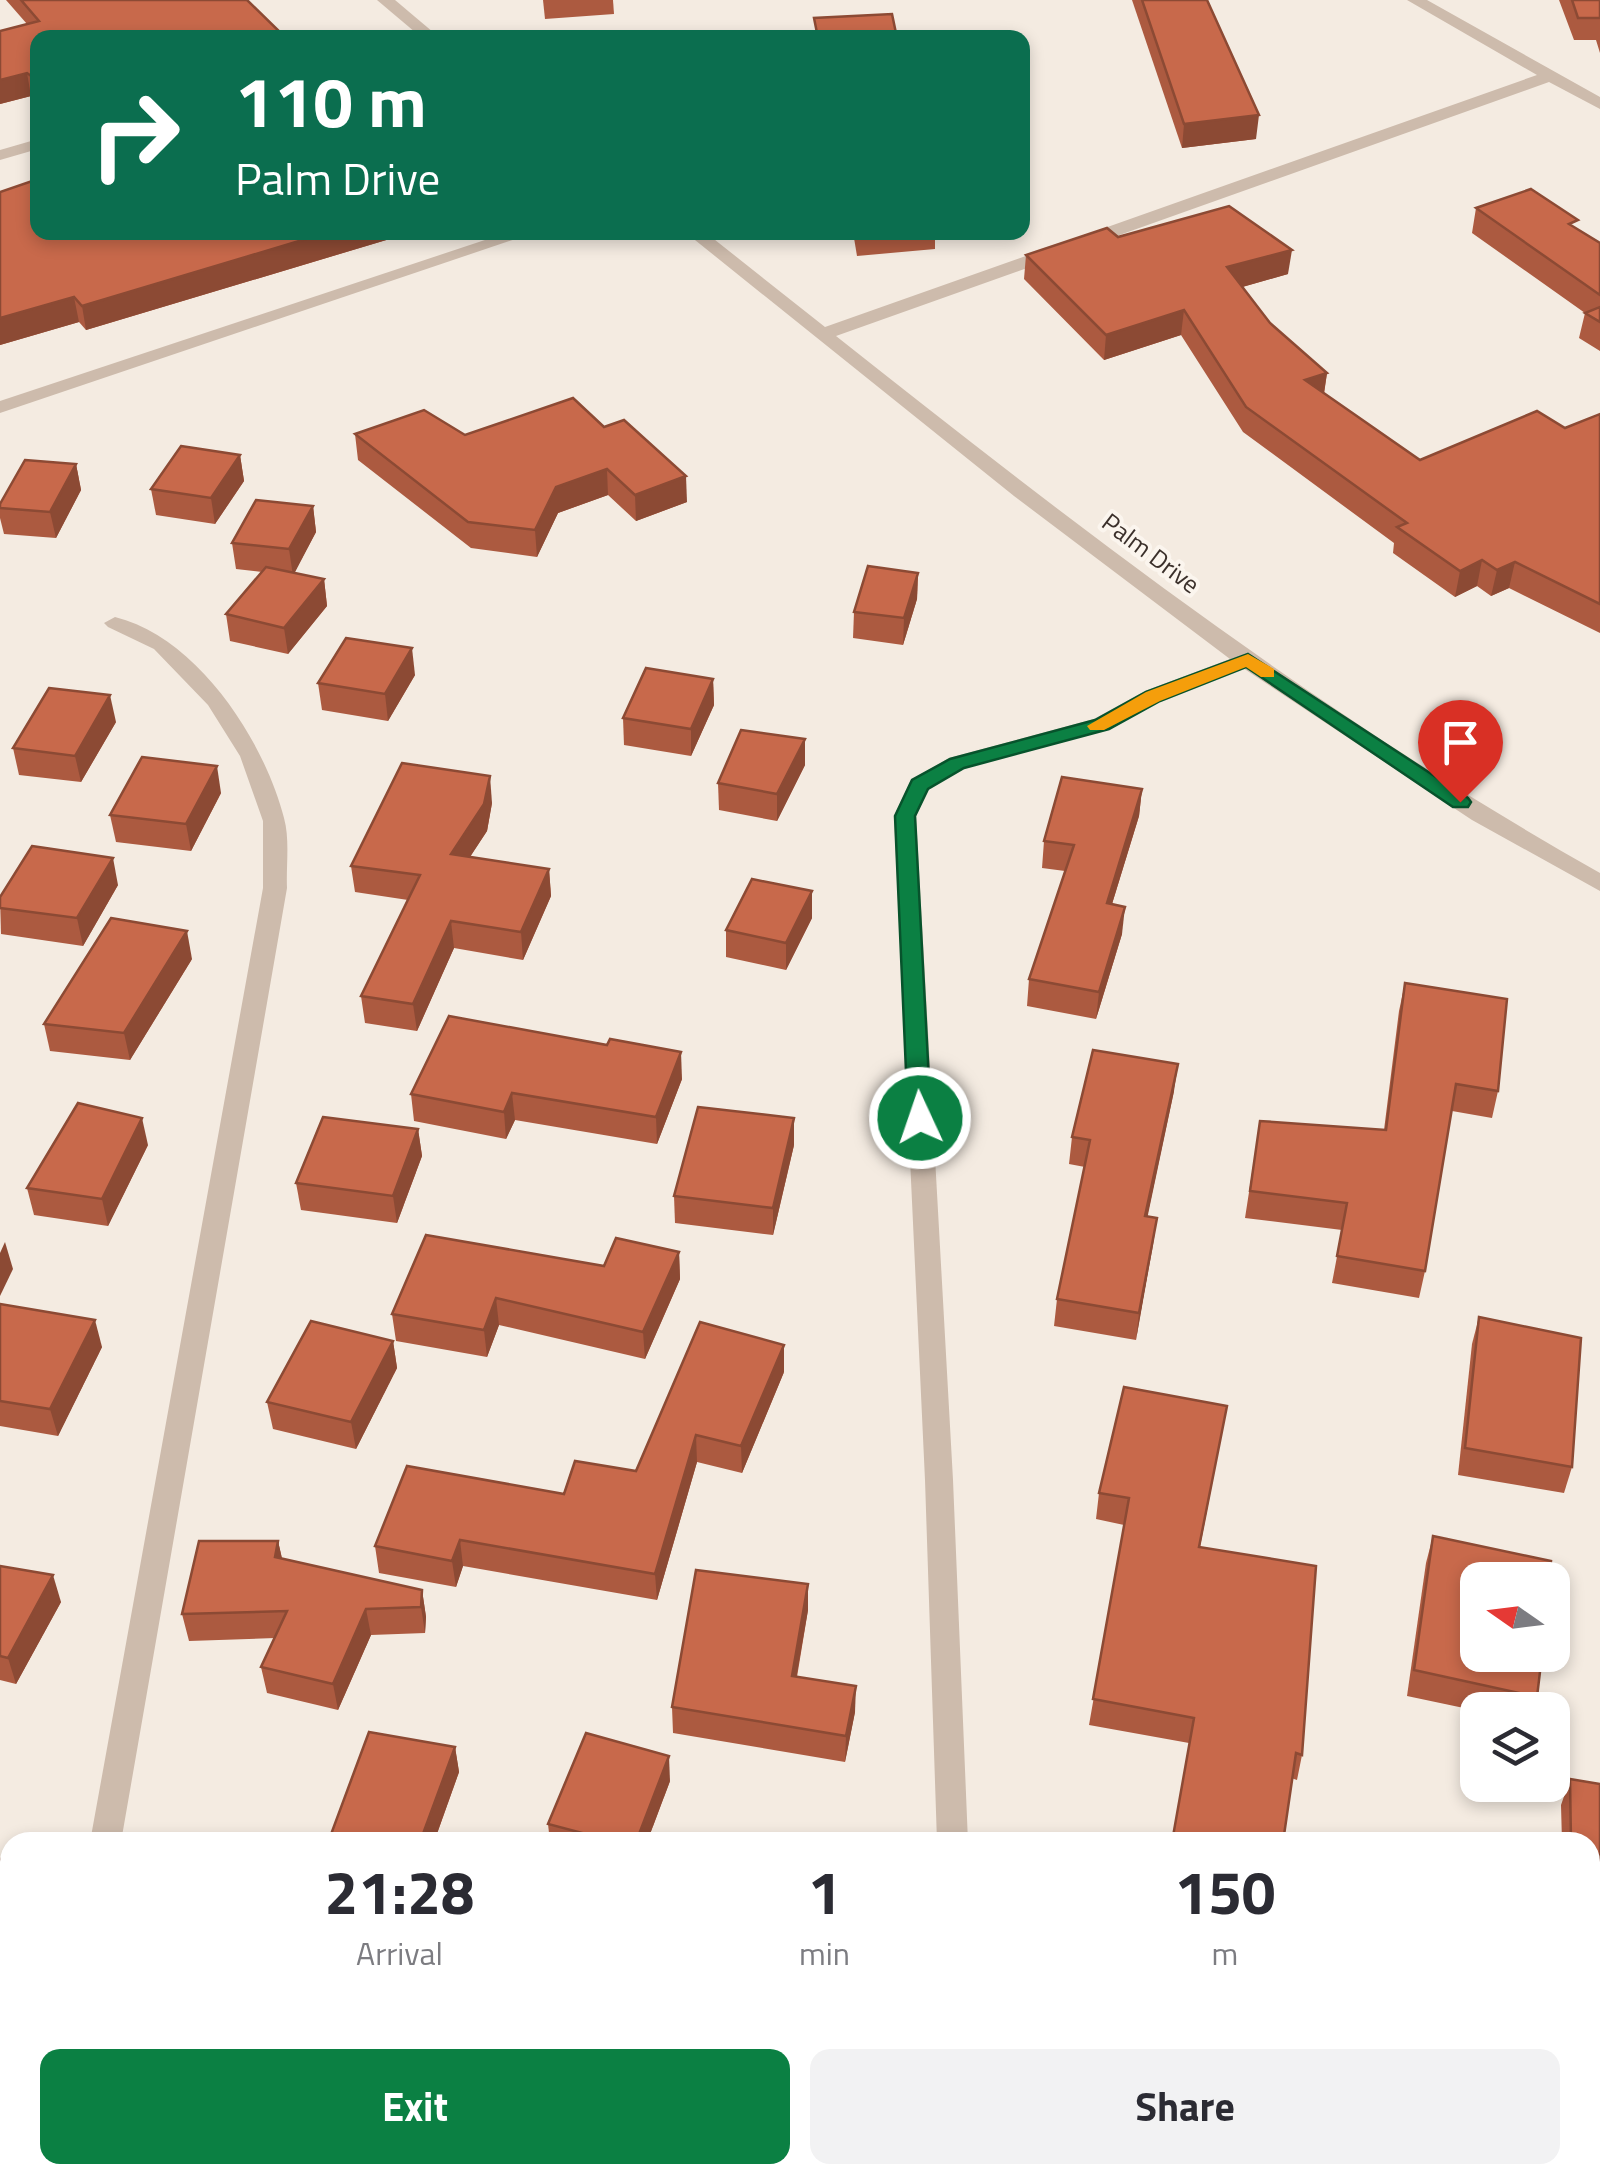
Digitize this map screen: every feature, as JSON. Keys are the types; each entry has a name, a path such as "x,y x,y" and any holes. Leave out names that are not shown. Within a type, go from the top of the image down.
{"street":[{"path":"384,0 422,30"},
{"path":"1415,0 1600,104"},
{"path":"823,334 1550,76"},
{"path":"0,155 30,146"},
{"path":"0,407 504,240"},
{"name":"Palm Drive","path":"703,240 1073,530 1248,660 1520,840 1600,883"},
{"path":"107,1832 275,888 274,821 251,756 216,701 162,645 115,623"},
{"path":"952,1832 939,1480 905,816 920,785 957,763 1102,724 1153,696 1248,660"}],"building":[{"path":"21,0 247,0 278,30 30,30 30,75 0,80 0,31 39,21"},
{"path":"1142,0 1207,0 1259,115 1184,124"},
{"path":"1572,0 1600,0 1600,18 1578,18"},
{"path":"892,14 895,30 816,30 814,18"},
{"path":"30,182 30,240 302,240 82,306 74,297 0,318 0,192"},
{"path":"1531,189 1578,220 1569,224 1600,243 1600,295 1476,208"},
{"path":"1229,206 1292,250 1227,267 1270,323 1327,373 1305,380 1420,460 1537,411 1565,428 1600,414 1600,604 1515,562 1497,570 1482,560 1460,571 1397,527 1407,523 1246,407 1184,310 1106,335 1026,255 1107,228 1118,237"},
{"path":"1600,307 1600,322 1585,313"},
{"path":"573,398 604,427 624,420 686,476 635,495 607,469 556,487 535,530 468,522 355,434 424,410 465,435"},
{"path":"181,446 240,455 211,498 151,489"},
{"path":"25,460 76,464 50,512 0,508"},
{"path":"256,500 313,506 289,549 232,543"},
{"path":"868,566 918,573 904,618 854,612"},
{"path":"266,567 324,579 284,628 226,614"},
{"path":"346,638 412,648 385,694 318,683"},
{"path":"646,668 713,679 691,729 623,718"},
{"path":"49,688 110,695 75,756 13,748"},
{"path":"741,730 805,739 777,794 718,783"},
{"path":"142,757 217,766 186,824 110,815"},
{"path":"402,763 490,776 484,804 451,854 549,869 521,932 451,921 413,1004 361,996 420,875 351,866"},
{"path":"1062,777 1142,789 1107,903 1125,907 1099,992 1029,979 1074,845 1044,841"},
{"path":"32,846 113,858 77,918 0,908 0,897"},
{"path":"752,879 812,891 786,943 726,930"},
{"path":"111,918 187,931 124,1033 44,1024"},
{"path":"1405,983 1507,999 1498,1091 1456,1084 1425,1271 1337,1256 1347,1203 1250,1191 1260,1121 1386,1130"},
{"path":"449,1016 607,1045 610,1039 681,1052 656,1117 512,1093 504,1112 411,1094"},
{"path":"1093,1050 1178,1064 1145,1216 1157,1218 1139,1313 1057,1299 1090,1140 1072,1137"},
{"path":"78,1103 142,1118 102,1199 27,1188"},
{"path":"698,1107 794,1118 773,1208 674,1196"},
{"path":"323,1117 418,1129 393,1196 296,1183"},
{"path":"426,1235 604,1266 616,1238 679,1252 643,1332 496,1298 484,1330 392,1314"},
{"path":"0,1304 95,1320 50,1409 0,1401"},
{"path":"1479,1317 1581,1338 1572,1467 1465,1448"},
{"path":"311,1321 393,1341 351,1422 267,1402"},
{"path":"700,1322 784,1345 741,1446 696,1435 655,1574 460,1540 452,1561 375,1546 407,1466 564,1494 575,1461 636,1471"},
{"path":"1124,1387 1227,1406 1199,1547 1316,1566 1302,1755 1296,1753 1284,1832 1174,1832 1194,1718 1093,1699 1129,1498 1099,1493"},
{"path":"1433,1536 1551,1561 1460,1562 1460,1672 1540,1672 1538,1692 1514,1692 1414,1670"},
{"path":"199,1541 278,1541 275,1557 422,1590 421,1607 366,1609 333,1684 261,1667 287,1611 182,1614"},
{"path":"0,1566 53,1575 8,1658 0,1656"},
{"path":"696,1570 808,1584 792,1676 856,1686 846,1736 672,1707"},
{"path":"369,1732 455,1747 424,1832 332,1832"},
{"path":"586,1733 669,1756 640,1832 578,1832 548,1824"},
{"path":"1570,1779 1600,1784 1600,1832 1571,1832"}],"slow traffic":[{"path":"1097,726 1153,696 1248,660 1268,673"}],"route":[{"path":"920,1118 905,816 920,785 938,774 957,763 1102,724 1153,696 1248,660 1460,802"}]}
